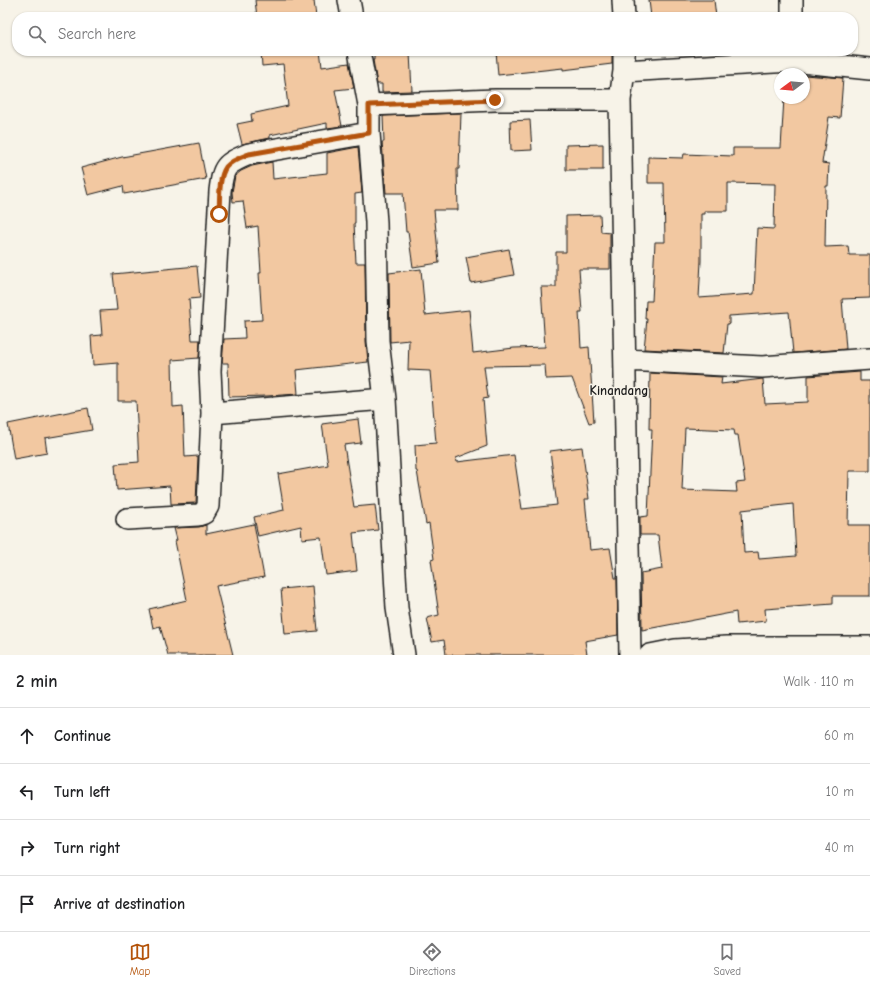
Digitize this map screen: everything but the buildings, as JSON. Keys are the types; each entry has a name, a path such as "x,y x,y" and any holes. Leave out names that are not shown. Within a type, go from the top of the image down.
{"street":[{"path":"348,0 351,12"},
{"path":"623,0 624,12"},
{"path":"792,0 792,12"},
{"path":"360,56 369,105 369,133 376,222 378,341 385,399 397,608 404,655"},
{"path":"630,655 626,360 620,100 624,61 792,56 870,69"},
{"path":"369,105 495,100 620,100"},
{"path":"127,519 198,515 204,513 208,506 212,413 210,371 222,174 227,166 235,160 249,154 369,133"},
{"path":"626,360 762,367 870,360"},
{"path":"212,413 385,399"},
{"path":"650,655 675,650 720,648 790,651 870,647"}],"district":[{"name":"Kinandang","path":"619,390"}],"route":[{"path":"219,214 222,174 227,166 235,160 249,154 369,133 369,105 495,100"}]}
